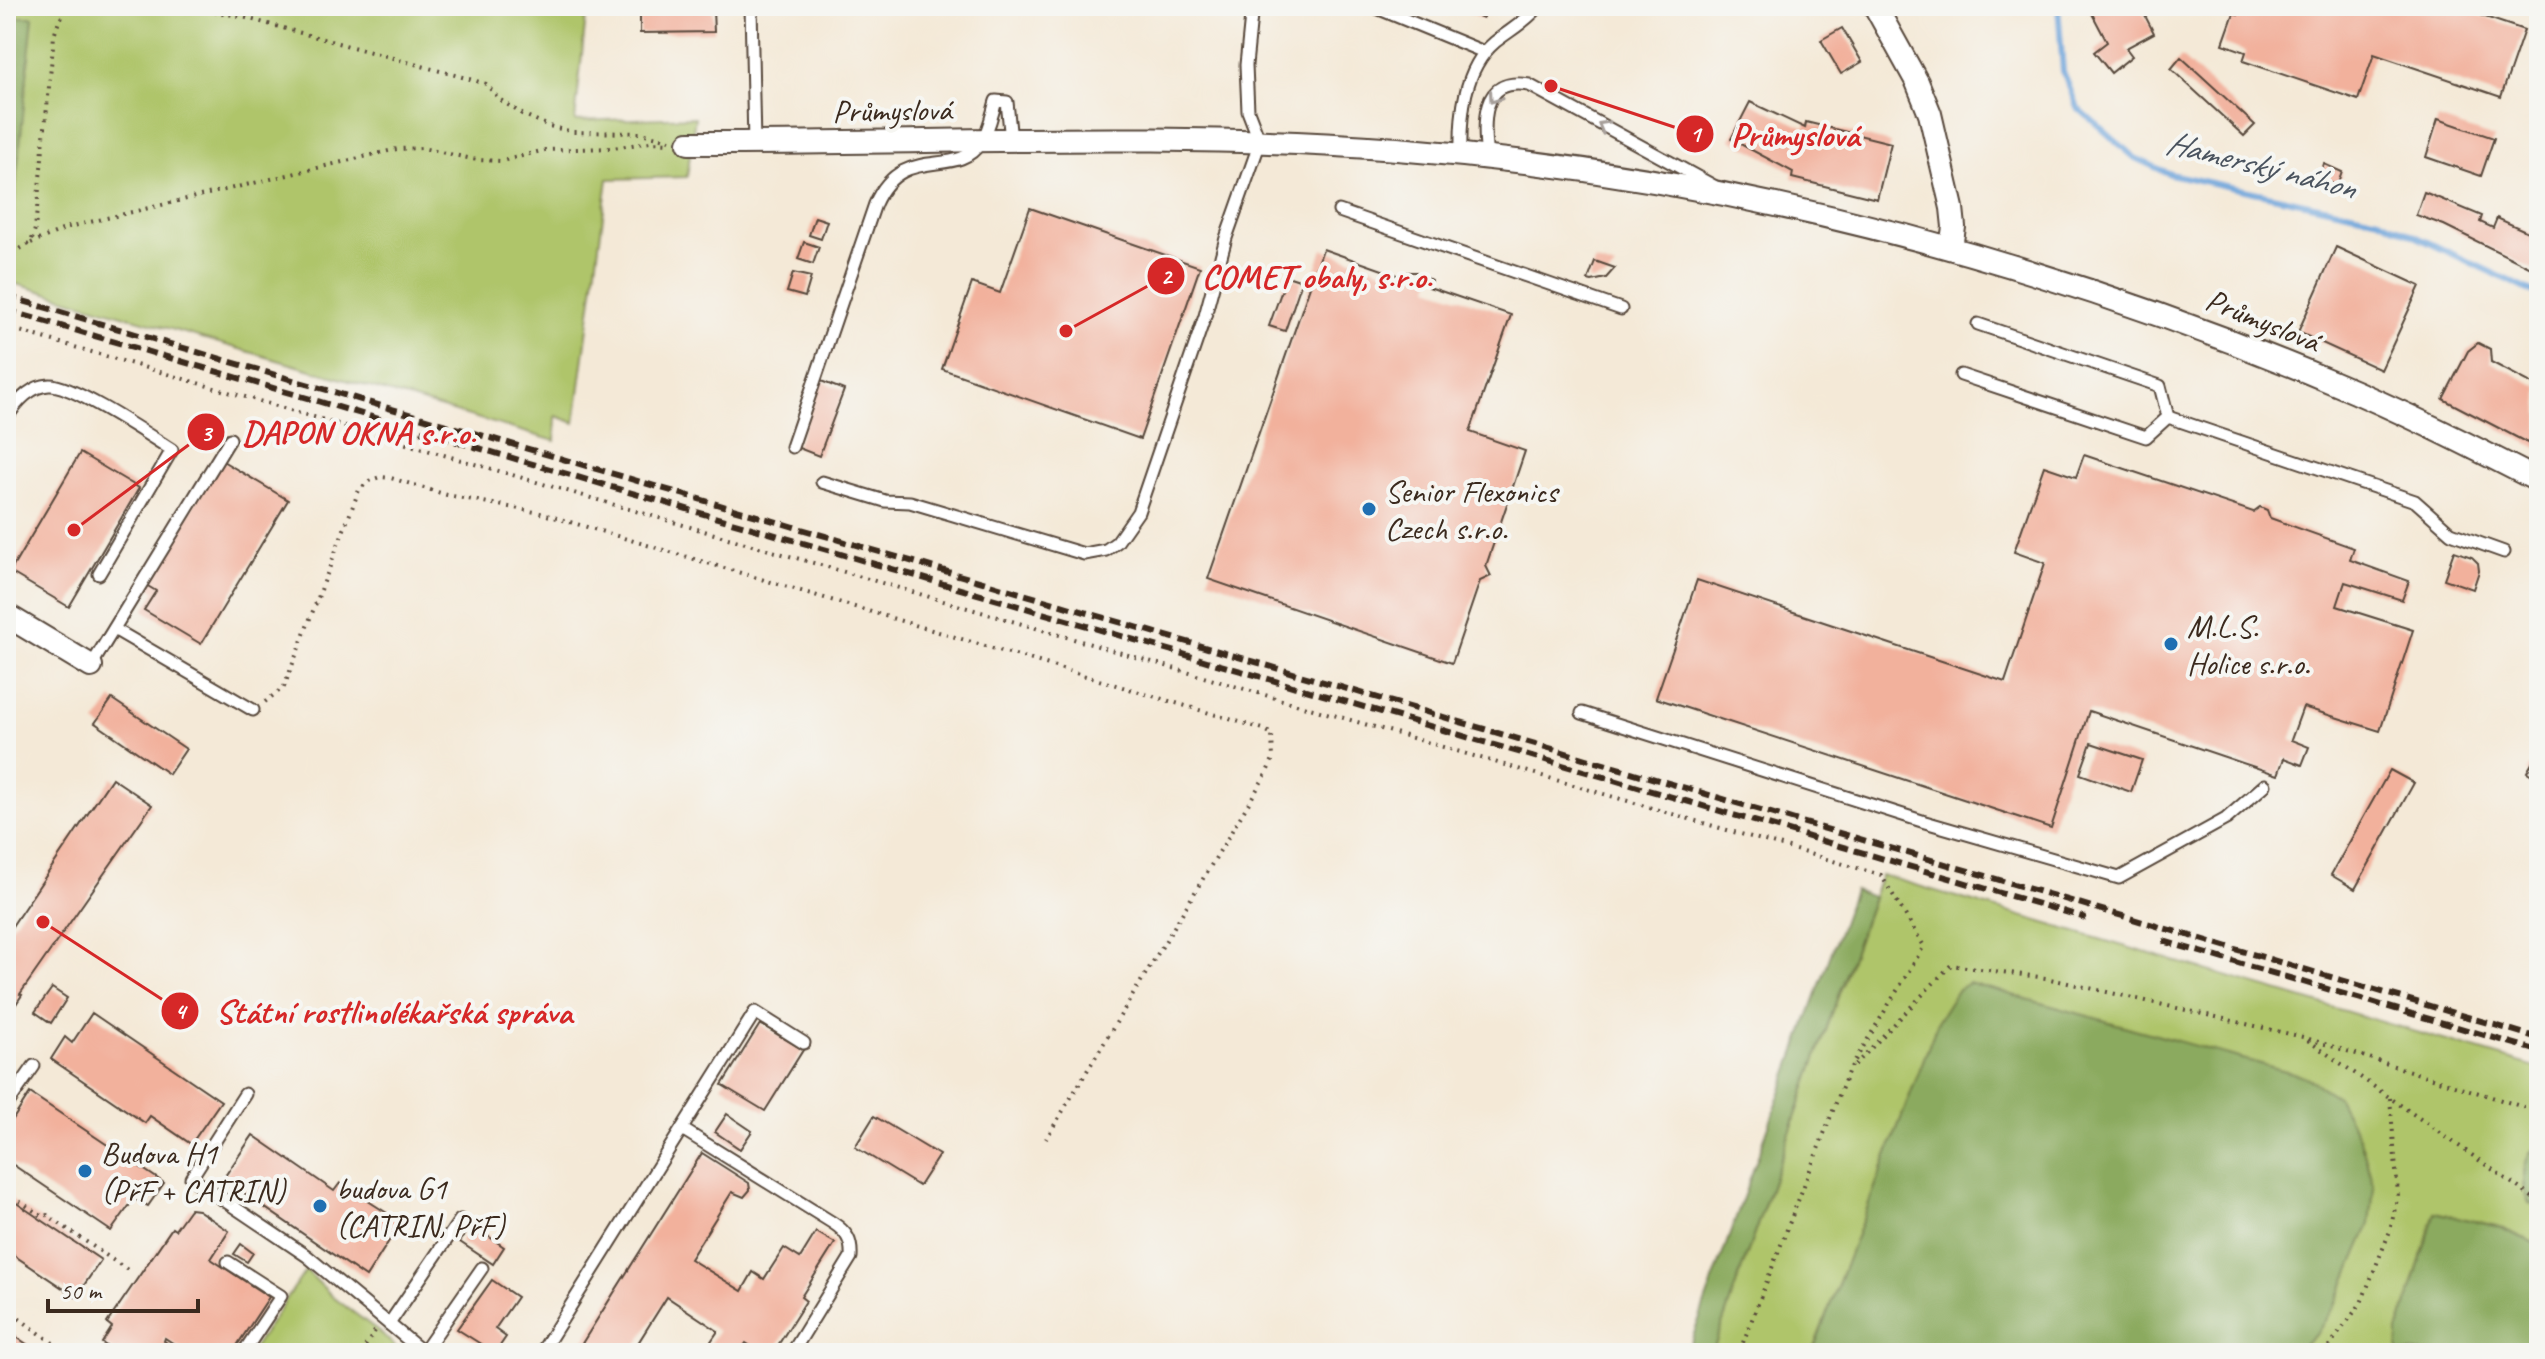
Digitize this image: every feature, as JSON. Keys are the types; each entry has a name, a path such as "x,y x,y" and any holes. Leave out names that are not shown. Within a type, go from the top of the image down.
{"street":[{"path":"1875,6 1917,82 1930,114 1952,208 1954,227 1951,248"},
{"name":"Průmyslová","path":"689,143 1199,139 1487,157 1730,194 1951,248 2117,300 2291,365 2415,419 2539,481"},
{"path":"6,615 91,666"}],"lane":[{"path":"751,6 754,144"},
{"path":"822,482 885,501 910,502 1084,554 1106,550 1117,542 1138,512 1260,142 1248,111 1246,65 1252,6"},
{"path":"1372,6 1484,52"},
{"path":"1461,155 1461,110 1484,52 1530,17 1539,6"},
{"path":"1487,157 1483,128 1490,100 1502,87 1514,83 1529,85 1730,194"},
{"path":"792,447 883,187 911,166 966,157 983,141 996,101 1007,102 1011,140"},
{"path":"1339,211 1621,309"},
{"path":"1978,324 2160,386 2168,417"},
{"path":"1961,375 2146,437 2168,417"},
{"path":"6,419 28,393 50,384 73,391 172,450 99,574"},
{"path":"2168,417 2415,501 2451,533 2504,552"},
{"path":"91,666 230,439"},
{"path":"114,629 253,710"},
{"path":"1582,713 1925,822 2119,878 2226,819 2265,785"},
{"path":"541,1353 755,1012 804,1043"},
{"path":"6,1106 34,1066"},
{"path":"245,1094 191,1178 307,1256 424,1353 482,1268"},
{"path":"682,1129 833,1223 849,1237 851,1257 792,1353"},
{"path":"386,1321 460,1220"},
{"path":"228,1262 281,1296 243,1353"}],"path":[{"path":"31,243 37,211 54,36 69,6"},
{"path":"142,6 197,9 239,16 473,80 486,84 499,99 522,114 549,126 573,132 641,133 689,143"},
{"path":"6,256 69,227 397,149 422,148 477,160 502,161 545,150 613,148 650,142 689,143"},
{"path":"6,327 1881,875 1924,946 1848,1072 1739,1353"},
{"path":"253,710 284,687 359,490 380,477 410,482 447,495 540,513 1263,729 1272,734 1273,759 1265,776 1046,1139"},
{"path":"1848,1072 1951,965 2046,978 2303,1037 2539,1112"},
{"path":"2303,1037 2539,1202"},
{"path":"2324,1353 2361,1303 2390,1231 2398,1194 2390,1098"},
{"path":"6,1192 43,1217 47,1215 129,1271"},
{"path":"6,1309 67,1353"},
{"path":"361,1353 386,1321"}],"green space":[{"path":"6,6 587,6 575,121 695,117 687,177 608,179 575,423 556,416 555,441 6,281"},
{"path":"6,17 33,17 11,234 6,236"},
{"path":"1881,875 2539,1068 2539,1145 2528,1157 2524,1180 2529,1203 2539,1207 2539,1245 2496,1226 2435,1212 2398,1332 2398,1353 2295,1353 2317,1333 1939,1019 1812,1353 1712,1353"},
{"path":"1854,890 1873,897 1712,1353 1687,1353"},
{"path":"1969,983 2304,1076 2338,1098 2360,1139 2374,1187 2370,1224 2337,1301 2317,1333 2295,1353 1812,1353 1939,1019 1958,989"},
{"path":"2539,1145 2539,1207 2529,1203 2524,1172 2528,1157"},
{"path":"2435,1212 2496,1226 2539,1245 2539,1353 2398,1353 2398,1332"},
{"path":"306,1270 333,1297 402,1353 250,1353"}],"building":[{"path":"1452,6 1488,6 1483,18"},
{"path":"2088,6 2140,6 2154,33 2126,48 2132,56 2111,73 2094,52 2107,42"},
{"path":"2261,6 2479,6 2476,14 2524,30 2501,97 2374,54 2358,100 2243,61 2246,52 2223,44 2234,13 2238,14 2240,9 2258,15"},
{"path":"713,10 714,32 640,33 640,11"},
{"path":"1842,28 1862,62 1841,74 1821,40"},
{"path":"2181,57 2255,125 2244,136 2171,69"},
{"path":"1750,102 1805,128 1806,122 1891,143 1877,199 1792,178 1793,172 1731,139"},
{"path":"2438,119 2494,138 2481,176 2426,157"},
{"path":"2324,164 2342,172 2337,186 2318,178"},
{"path":"2424,192 2482,216 2480,222 2493,228 2497,218 2539,237 2539,272 2444,225 2416,215"},
{"path":"1030,208 1200,267 1140,439 942,369 972,283 1000,293"},
{"path":"815,217 827,221 821,239 809,235"},
{"path":"804,242 819,247 813,264 798,259"},
{"path":"2336,247 2420,286 2381,370 2298,332"},
{"name":"Senior Flexonics Czech s.r.o.","path":"1323,249 1405,278 1407,272 1416,272 1431,280 1429,287 1511,315 1470,432 1525,451 1486,566 1491,576 1480,581 1452,663 1208,579"},
{"path":"1595,261 1615,268 1606,278 1588,280"},
{"path":"793,273 811,277 805,297 787,292"},
{"path":"1287,276 1302,281 1285,331 1269,326"},
{"path":"2478,343 2490,349 2491,362 2539,387 2539,449 2443,399 2468,351"},
{"path":"821,381 844,390 819,456 796,447"},
{"path":"80,453 139,488 69,607 10,572"},
{"path":"2084,455 2253,512 2260,507 2267,510 2270,518 2354,548 2350,560 2409,581 2402,600 2345,582 2337,606 2413,630 2380,731 2303,707 2291,740 2309,747 2302,765 2284,758 2278,775 2089,711 2051,828 1656,698 1697,580 2005,682 2045,563 2014,552 2044,466 2076,477"},
{"path":"221,460 288,500 201,644 144,610 156,591 146,585"},
{"path":"2454,551 2472,557 2478,563 2479,571 2473,589 2444,579"},
{"path":"112,699 186,749 169,774 95,723"},
{"path":"2091,743 2142,760 2131,792 2080,774"},
{"path":"2539,751 2539,779 2527,772"},
{"path":"2390,770 2414,783 2355,889 2331,875"},
{"path":"112,778 152,805 20,994 12,1010 6,1006 6,935"},
{"path":"52,988 67,998 51,1023 35,1012"},
{"path":"92,1013 221,1101 191,1144 150,1116 145,1123 51,1059 65,1037 72,1043"},
{"path":"760,1024 803,1050 765,1111 722,1085"},
{"name":"Budova H1 (PřF + CATRIN)","path":"30,1093 164,1183 148,1206 134,1199 111,1231 6,1160 6,1130"},
{"path":"727,1114 752,1131 740,1149 715,1132"},
{"path":"874,1116 939,1155 919,1186 855,1147"},
{"name":"budova G1 (CATRIN, PřF)","path":"253,1135 334,1191 340,1183 401,1222 366,1277 223,1179"},
{"path":"702,1153 749,1183 750,1190 744,1197 732,1192 690,1259 742,1291 753,1272 764,1279 784,1248 800,1258 816,1232 835,1243 801,1297 806,1301 773,1353 762,1353 746,1343 742,1349 749,1353 703,1353 718,1331 667,1297 633,1351 636,1353 576,1353"},
{"path":"6,1196 101,1260 76,1297 6,1250"},
{"path":"190,1209 198,1210 229,1231 211,1259 269,1297 232,1353 188,1353 165,1338 164,1341 183,1353 117,1353 102,1343 112,1327 107,1323 172,1228 175,1230"},
{"path":"472,1225 504,1247 493,1264 460,1242"},
{"path":"241,1244 253,1253 247,1262 234,1254"},
{"path":"492,1280 517,1297 495,1329 506,1337 495,1353 457,1329"},
{"path":"6,1330 40,1353 6,1353"}],"waterway":[{"name":"Hamerský náhon","path":"2058,6 2063,71 2077,107 2135,158 2170,174 2379,219 2539,295"}],"railway":[{"path":"6,296 2539,1038"},
{"path":"6,310 2086,918"},
{"path":"2163,941 2539,1051"}],"place":[{"name":"Průmyslová","path":"1551,86"},
{"name":"COMET obaly, s.r.o.","path":"1066,331"},
{"name":"Senior Flexonics Czech s.r.o.","path":"1369,509"},
{"name":"DAPON OKNA s.r.o.","path":"74,530"},
{"name":"M.L.S. Holice s.r.o.","path":"2171,644"},
{"name":"Státní rostlinolékařská správa","path":"43,922"},
{"name":"Budova H1 (PřF + CATRIN)","path":"85,1171"},
{"name":"budova G1 (CATRIN, PřF)","path":"320,1206"}]}
